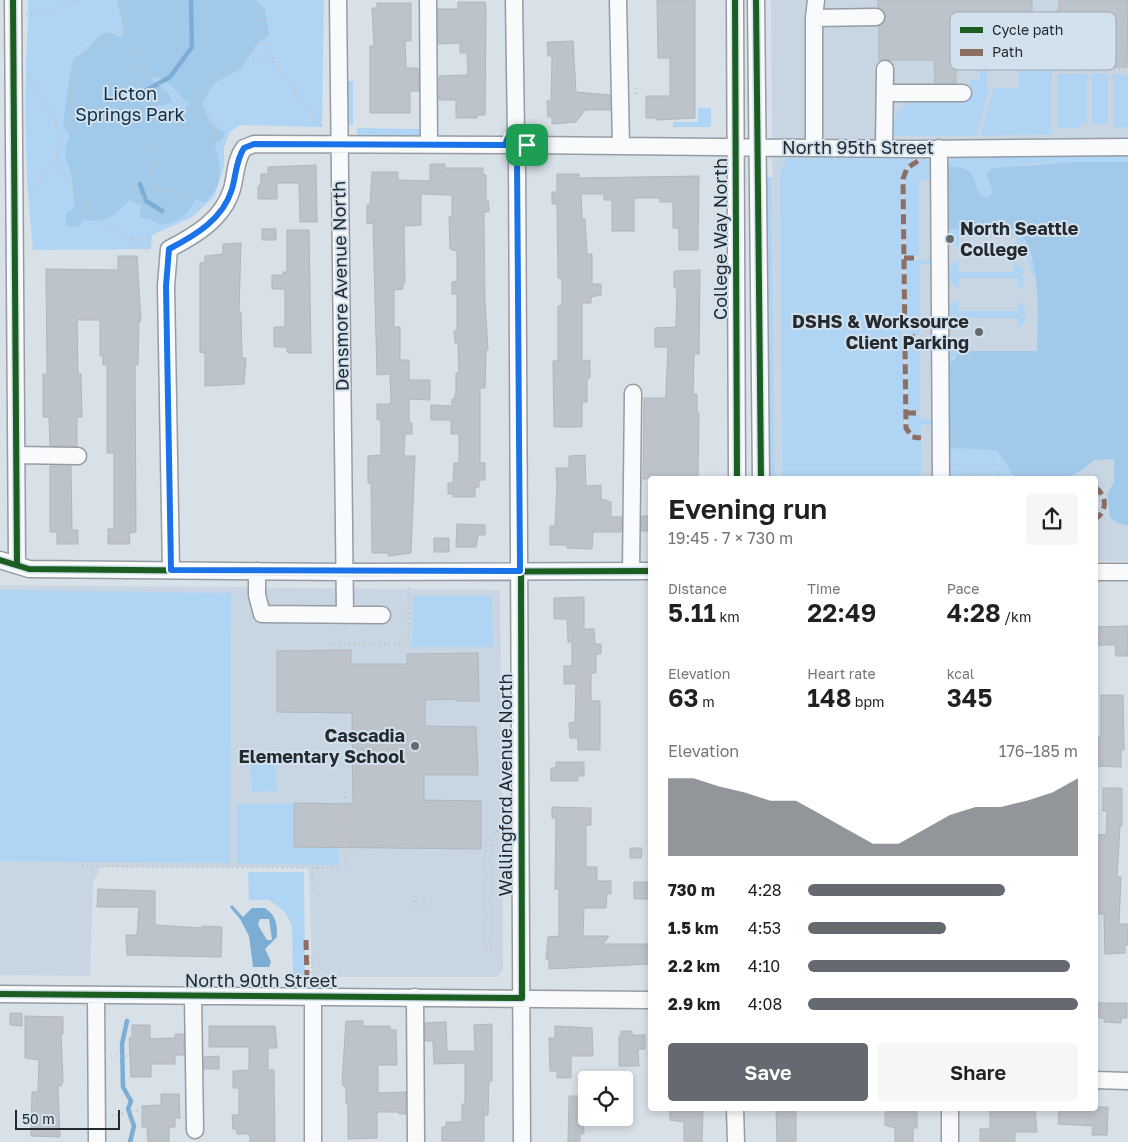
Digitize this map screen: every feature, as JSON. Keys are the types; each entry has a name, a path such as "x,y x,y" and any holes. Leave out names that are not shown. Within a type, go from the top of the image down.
{"street":[{"path":"13,0 17,564"},
{"name":"Densmore Avenue North","path":"338,0 344,572 338,615"},
{"path":"428,0 429,144"},
{"name":"Wallingford Avenue North","path":"514,0 520,571 522,1142"},
{"path":"618,0 621,146"},
{"name":"College Way North","path":"735,0 737,476"},
{"path":"756,0 761,476"},
{"path":"814,147 814,18 816,0"},
{"path":"814,18 876,17"},
{"path":"884,147 885,69"},
{"path":"884,93 961,93"},
{"name":"North 95th Street","path":"171,570 166,286 169,249 201,230 222,210 231,190 238,158 244,148 254,144 939,148 1128,147"},
{"path":"939,148 941,476"},
{"path":"632,571 633,393"},
{"path":"17,456 78,456"},
{"path":"0,560 29,569 344,572 648,571"},
{"path":"257,571 257,595 262,614 382,615"},
{"path":"1098,572 1128,572"},
{"path":"0,994 0,1003"},
{"name":"North 90th Street","path":"0,994 648,1000"},
{"path":"96,995 97,1142"},
{"path":"193,996 195,1130"},
{"path":"313,997 313,1142"},
{"path":"414,997 416,1142"},
{"path":"1098,1080 1128,1081"},
{"path":"735,1111 736,1142"},
{"path":"950,1111 950,1142"}],"path":[{"path":"26,15 49,13 66,2 81,0"},
{"path":"122,0 128,48 138,66 179,100 210,121 230,130"},
{"path":"256,0 261,27 275,63 322,127"},
{"path":"121,32 124,16"},
{"path":"221,143 206,109 206,86 248,58 256,46 261,27"},
{"path":"121,32 127,36"},
{"path":"27,191 36,186 57,155 62,133 74,101 73,81 80,56 88,46 121,32"},
{"path":"248,58 266,58 275,63"},
{"path":"959,70 961,93"},
{"path":"1054,71 1127,71"},
{"path":"26,72 62,133"},
{"path":"636,88 636,96"},
{"path":"154,190 152,179 154,161 163,127 179,100"},
{"path":"57,155 62,172 90,211 106,226 130,238 149,253"},
{"path":"138,200 154,190 179,190 200,210"},
{"path":"130,238 150,236"},
{"path":"971,476 969,469 997,462 1000,476"},
{"path":"979,476 999,471"},
{"path":"962,476 970,473"},
{"path":"329,644 408,645 408,587"},
{"path":"345,792 346,868"},
{"path":"497,831 491,843 491,950 485,950 485,843 497,831"},
{"path":"82,866 340,868"},
{"path":"313,868 313,891"},
{"path":"414,892 414,907"},
{"path":"424,893 424,907"},
{"path":"312,956 312,978"},
{"path":"107,1056 131,1056"},
{"path":"108,1116 140,1110"}],"shaded area":[{"name":"North Seattle College","path":"771,0 1128,0 1128,561 1098,561 1098,476 775,476"},
{"path":"0,585 500,590 503,970 497,977 312,977 309,868 101,867 93,882 90,976 0,975"},
{"path":"232,905 243,917 252,908 265,908 274,917 277,937 265,949 271,962 269,967 253,967 249,936 240,919 230,907","holes":["260,919 269,919 272,940 267,940 258,925"]}],"green space":[{"name":"Licton Springs Park","path":"28,0 324,0 322,127 240,125 230,132 224,147 224,167 214,197 192,217 152,235 151,249 33,250 28,184 25,95"},
{"path":"117,0 255,0 265,9 269,35 257,43 241,69 214,83 202,103 210,124 225,132 222,140 215,143 220,167 219,181 206,202 195,200 181,218 159,225 152,220 140,217 141,205 129,200 110,217 91,221 84,220 78,227 66,226 66,213 75,207 72,179 65,152 70,137 63,125 72,63 75,58 86,51 103,34 107,32 121,37 124,31","holes":["155,77 160,78 190,104 173,122 159,118 151,107 173,103 167,92 152,80"]},
{"path":"980,70 987,70 987,87 990,88 976,136 892,136 894,121 899,110 907,104 918,100 930,99 970,100 970,80 980,80"},
{"path":"1019,70 1052,70 1051,134 980,136 994,88 1019,88"},
{"path":"1057,74 1087,74 1087,123 1081,123 1080,128 1057,128"},
{"path":"1092,74 1108,74 1108,124 1092,124"},
{"path":"1113,74 1128,75 1128,127 1113,128"},
{"path":"347,81 353,81 353,125 347,125"},
{"path":"698,108 711,108 711,127 673,127 673,122 698,122"},
{"path":"357,128 420,129 420,135 357,135"},
{"path":"979,155 1128,155 1128,162 1029,164 986,177 993,193 987,198 978,193 976,182 948,166 949,161 955,158"},
{"path":"915,157 914,161 902,171 901,179 904,428 911,438 921,440 921,476 782,476 780,171 787,158"},
{"path":"921,157 929,162 931,179 919,180 919,256 906,256 905,176 908,169 920,163"},
{"path":"1077,162 1128,162 1128,526 1116,522 1110,517 1107,494 1114,482 1114,459 1094,460 1085,468 1069,476 1014,476 997,450 948,448 948,363 955,359 959,351 1037,351 1036,283 1029,247 1021,235 1010,229 1003,228 948,229 948,166 968,171 973,176 978,192 981,196 987,198 993,193 986,173 994,168"},
{"path":"767,177 772,177 775,476 769,476"},
{"path":"948,229 1011,229 1024,239 1037,275 1032,275 1024,247 1017,246 1016,236 959,236 959,247 950,242"},
{"path":"906,260 931,260 931,264 920,264 920,335 907,335"},
{"path":"959,261 959,272 1013,272 1014,261 1023,269 1024,285 1018,288 1018,278 959,278 959,288 950,283 948,272 952,264"},
{"path":"959,301 959,311 1018,311 1018,301 1024,307 1025,322 1018,328 1018,318 959,318 959,328 955,327 949,320 948,313 950,306"},
{"path":"907,339 933,339 933,347 920,348 920,412 908,412"},
{"path":"959,341 958,354 948,363 950,346"},
{"path":"908,415 920,415 921,419 933,419 933,425 921,425 921,436 913,435 909,431"},
{"path":"948,448 997,450 1014,476 948,476"},
{"path":"0,590 231,593 230,863 0,861"},
{"path":"413,596 492,596 493,647 412,647"},
{"path":"276,756 277,791 252,792 250,757"},
{"path":"294,803 338,847 339,865 237,864 237,805"},
{"path":"248,872 304,872 305,977 293,977 292,925 285,912 269,900 249,900"}],"building":[{"path":"657,0 695,0 695,118 656,120 656,118 646,118 646,96 670,96 670,58 658,58"},
{"path":"878,0 1032,0 1032,12 950,12 950,70 956,70 956,83 935,83 934,60 879,60 879,26 884,22 886,16 884,11 878,8"},
{"path":"1059,0 1128,0 1127,67 1116,67 1116,12 1057,12 1059,10"},
{"path":"458,2 485,2 486,8 485,115 477,115 477,118 456,118 456,100 439,100 439,76 468,75 467,53 460,53 460,43 438,44 438,9 458,9"},
{"path":"377,3 411,3 411,41 405,41 406,68 418,68 419,91 410,91 410,113 370,113 370,46 374,46 372,8 377,8"},
{"path":"573,41 576,92 610,95 610,110 585,110 576,122 552,124 552,117 548,117 547,101 551,101 552,56 548,56 547,42"},
{"path":"430,164 445,164 445,168 483,168 483,175 486,175 486,200 488,200 489,212 484,212 485,302 488,350 486,350 485,388 480,388 480,463 485,463 485,480 479,480 479,487 475,487 475,497 453,497 453,494 448,494 448,483 453,483 454,463 459,463 459,434 451,434 451,420 431,420 431,405 452,406 452,399 454,399 456,392 456,373 459,373 458,343 455,343 454,331 457,331 457,294 452,294 452,282 457,281 457,251 450,249 449,217 452,217 452,195 421,194 421,225 404,226 405,283 403,283 403,289 394,290 394,327 400,327 400,360 409,360 409,380 430,380 430,400 409,399 409,423 412,423 412,434 405,434 404,456 415,456 411,553 388,556 388,553 372,553 371,483 368,483 368,456 381,455 381,420 377,420 377,404 390,404 391,401 390,374 377,375 373,223 367,224 367,205 370,205 372,172 398,172 398,180 430,181"},
{"path":"316,165 317,222 300,222 299,183 277,183 277,199 258,199 261,174 268,174 268,167"},
{"path":"557,174 579,174 579,178 699,176 698,250 679,250 679,228 673,228 673,202 660,202 660,198 634,198 634,231 612,231 612,200 604,200 604,194 581,194 587,254 592,254 592,284 601,284 601,295 591,297 591,303 582,303 582,361 590,360 590,378 587,378 587,402 582,402 582,427 554,427 553,361 558,361 558,306 562,306 562,278 558,278 557,204 552,204 552,192 557,192"},
{"path":"262,229 276,229 276,240 262,240"},
{"path":"287,230 309,230 311,353 290,353 287,352 287,347 274,347 274,327 285,327 285,289 272,289 272,275 283,275 283,272 287,272"},
{"path":"241,243 239,312 241,312 242,358 246,358 244,384 205,386 205,353 200,352 200,263 205,262 205,256 223,254 223,244"},
{"path":"118,256 137,256 141,321 139,321 138,365 135,365 136,532 129,533 130,544 108,544 108,529 114,529 114,453 107,453 107,365 103,365 103,356 100,356 100,320 77,320 78,374 81,374 82,417 77,417 77,446 50,446 49,417 43,417 43,374 47,374 46,269 118,270"},
{"path":"700,270 699,354 694,354 693,394 697,394 697,413 699,413 698,476 648,476 648,479 643,479 644,398 666,398 668,347 655,347 655,328 676,327 677,288 674,288 674,271"},
{"path":"585,455 586,486 601,485 601,499 611,502 611,517 622,517 621,532 593,532 592,549 567,548 567,545 550,545 550,526 555,526 556,468 569,468 569,456"},
{"path":"50,466 71,466 72,530 78,530 78,544 57,544 57,532 50,532"},
{"path":"642,516 648,516 648,531 641,531"},
{"path":"457,524 485,525 485,535 478,535 476,547 456,547"},
{"path":"434,538 449,538 449,552 434,552"},
{"path":"584,597 584,629 594,629 595,644 601,644 601,654 596,654 596,673 591,673 591,701 600,701 600,750 578,750 578,738 570,738 569,723 575,722 576,684 564,684 564,666 572,666 572,642 568,642 567,619 554,619 554,598"},
{"path":"1128,626 1128,656 1116,656 1115,645 1098,645 1098,627"},
{"name":"Cascadia Elementary School","path":"351,650 351,664 407,664 407,654 478,653 479,701 456,701 456,699 425,700 425,726 476,727 478,775 424,775 424,800 481,801 481,849 294,847 294,803 353,804 352,713 277,712 277,651"},
{"path":"1101,695 1123,695 1124,750 1121,750 1121,767 1098,766 1098,737 1101,737"},
{"path":"556,762 584,762 584,776 578,776 578,781 551,781 551,768 556,768"},
{"path":"1103,788 1122,788 1122,826 1120,826 1117,877 1121,877 1119,924 1128,924 1128,945 1125,945 1125,953 1105,954 1104,914 1098,914 1098,834 1106,835 1107,811 1103,811"},
{"path":"552,807 591,808 591,825 586,825 586,867 597,867 597,881 611,881 611,894 607,894 606,908 584,908 583,936 609,936 603,944 648,944 648,964 549,969 549,959 546,959 548,937 559,936 559,889 555,889 556,818 552,818"},
{"path":"630,848 642,848 641,858 630,858"},
{"path":"634,882 648,882 648,899 634,899"},
{"path":"98,889 155,891 155,925 202,928 202,926 222,927 221,957 127,955 126,935 137,935 139,907 97,907"},
{"path":"1098,1003 1127,1003 1127,1018 1121,1018 1121,1023 1104,1022 1104,1018 1098,1018"},
{"path":"10,1013 22,1013 22,1026 10,1025"},
{"path":"25,1016 63,1017 63,1034 61,1034 63,1082 61,1086 58,1086 60,1137 31,1136 32,1092 38,1092 39,1060 25,1058"},
{"path":"346,1021 363,1021 363,1026 390,1026 390,1030 396,1030 397,1065 378,1065 378,1093 406,1092 406,1114 399,1114 399,1112 377,1112 377,1138 348,1139 348,1104 346,1104 346,1086 343,1086 342,1081"},
{"path":"446,1022 447,1051 475,1051 474,1025 492,1024 492,1081 489,1081 488,1115 484,1115 484,1141 442,1141 442,1127 446,1127 446,1122 462,1122 462,1104 465,1104 465,1063 434,1064 433,1041 425,1041 425,1023"},
{"path":"132,1025 150,1025 150,1039 175,1038 175,1034 184,1034 184,1055 175,1055 175,1064 151,1064 151,1077 131,1077 129,1038 132,1038"},
{"path":"209,1026 275,1026 277,1048 268,1048 268,1070 274,1070 275,1142 250,1142 250,1134 237,1134 237,1130 233,1129 232,1115 239,1115 239,1088 233,1088 233,1071 249,1070 249,1047 209,1047"},
{"path":"555,1026 592,1028 593,1056 571,1056 571,1078 557,1078 557,1071 550,1071 549,1038 555,1038"},
{"path":"621,1031 632,1031 632,1035 645,1035 645,1049 638,1049 639,1066 619,1066 619,1036 621,1036"},
{"path":"219,1056 219,1069 204,1069 204,1057"},
{"path":"161,1094 179,1094 180,1118 175,1118 175,1127 169,1127 169,1142 148,1142 147,1127 142,1127 142,1106 161,1105"},
{"path":"569,1096 578,1096 578,1126 584,1126 584,1134 580,1134 580,1142 568,1142"},
{"path":"1098,1107 1108,1107 1107,1135 1092,1135 1093,1126 1058,1124 1059,1111 1098,1111"},
{"path":"670,1111 703,1111 702,1142 684,1142 684,1122 670,1120"},
{"path":"776,1111 796,1111 796,1142 777,1142"},
{"path":"887,1111 917,1111 917,1128 913,1128 913,1142 895,1142 895,1128 885,1125 885,1113"},
{"path":"990,1111 1035,1111 1037,1132 1015,1132 1015,1142 980,1142 980,1129 990,1129"}],"waterway":[{"path":"138,95 170,77 192,47 191,0"},
{"path":"140,184 146,201 162,211"},
{"path":"127,1021 122,1044 123,1087 131,1101 128,1109 134,1126 130,1142"}],"marked path":[{"path":"918,161 907,168 903,179 906,428 912,437 921,438"},
{"path":"904,258 919,258"},
{"path":"905,337 920,337"},
{"path":"906,413 920,413"},
{"path":"1098,490 1104,499 1104,508 1098,517"},
{"path":"306,940 307,978"}],"cycle path":[{"path":"13,0 17,564"},
{"path":"735,0 737,476"},
{"path":"756,0 761,476"},
{"path":"0,560 29,569 344,572 648,571"},
{"path":"0,994 522,998 521,571"}],"place":[{"name":"North Seattle College","path":"950,239"},
{"name":"DSHS & Worksource Client Parking","path":"979,332"},
{"name":"Cascadia Elementary School","path":"415,746"}],"route":[{"path":"516,134 523,137 527,145 524,154 517,157 520,571 344,572 171,570 166,286 169,249 201,230 222,210 231,190 238,158 242,150 254,144 505,145 508,137 516,134"}]}
